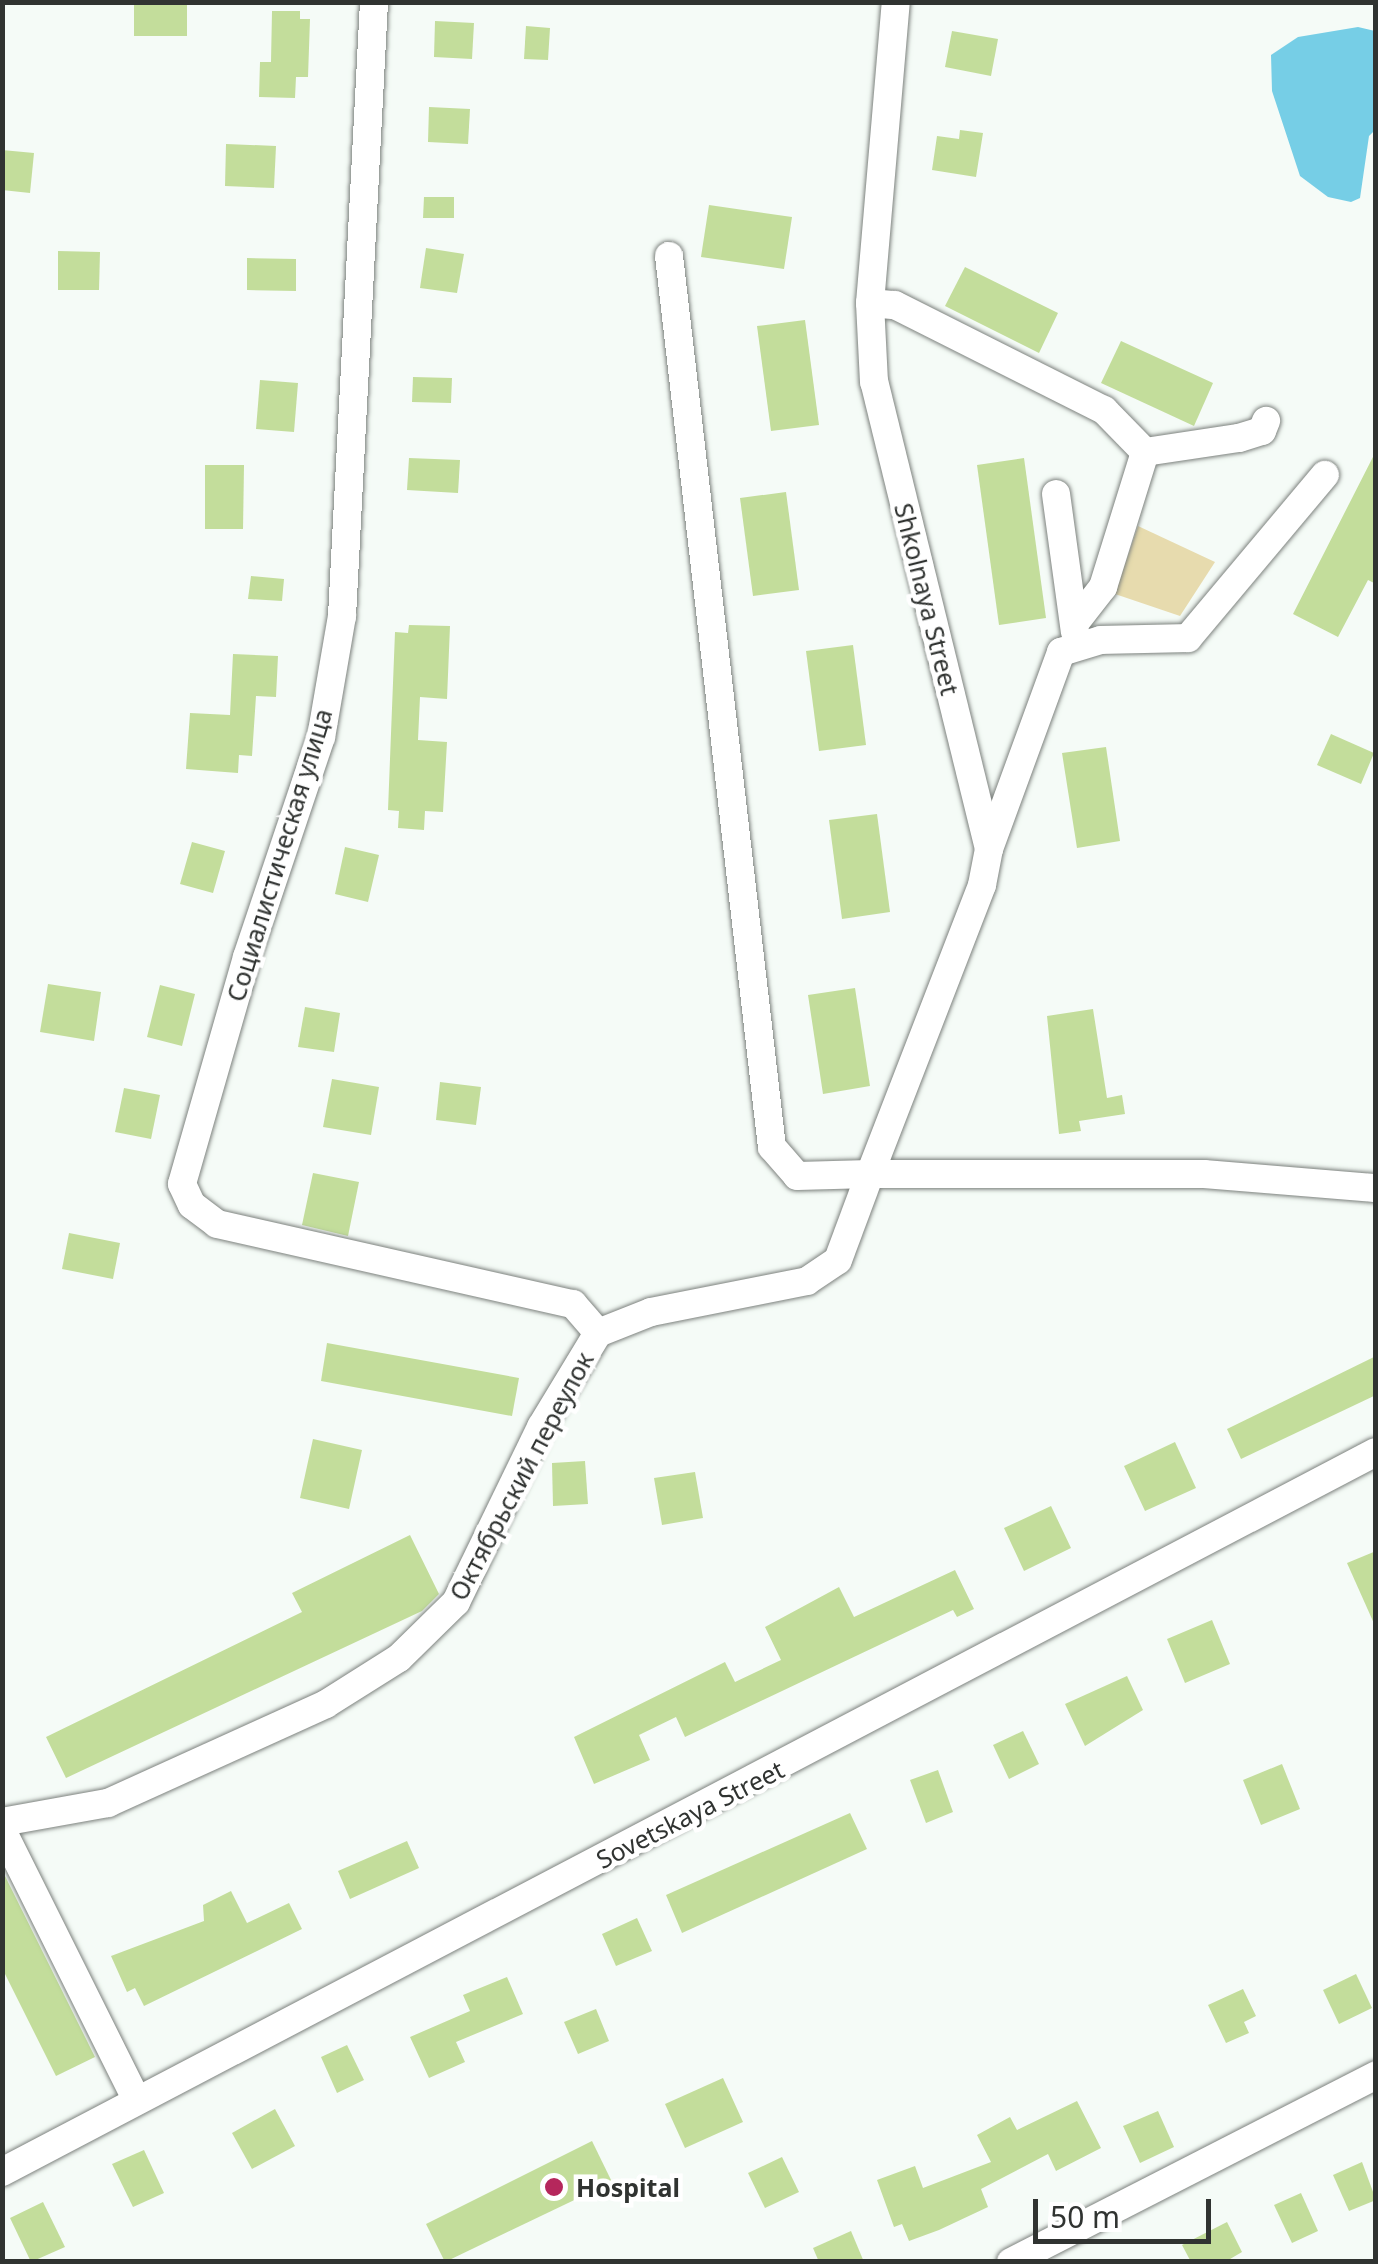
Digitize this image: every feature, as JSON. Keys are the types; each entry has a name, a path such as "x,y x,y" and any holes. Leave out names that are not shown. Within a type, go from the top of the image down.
{"street":[{"name":"Социалистическая улица","path":"374,2 342,616 321,737 246,957 182,1184 192,1206 217,1224 573,1304 598,1333"},
{"name":"Shkolnaya Street","path":"870,1174 982,886 989,850 874,382 870,303 896,2"},
{"path":"669,256 772,1147 798,1176 1204,1174 1376,1188"},
{"path":"870,303 895,305 1104,410 1146,452"},
{"path":"1146,452 1239,438 1262,431 1266,421"},
{"path":"989,850 1061,652 1103,588 1146,452"},
{"path":"1075,635 1100,640 1188,638 1325,475"},
{"path":"1056,494 1075,635"},
{"name":"Октябрьский переулок","path":"2,1826 108,1803 326,1704 399,1658 456,1602 542,1426 598,1333 651,1312 807,1281 838,1260 870,1174"},
{"name":"Sovetskaya Street","path":"2,2172 135,2097 857,1729 1376,1452"},
{"path":"2,1826 135,2097"},
{"path":"1012,2262 1376,2074"}],"shaded area":[{"path":"1138,526 1215,562 1180,616 1115,594"}],"water":[{"path":"1358,27 1375,31 1376,129 1369,136 1360,198 1351,202 1328,197 1300,176 1272,91 1271,55 1298,37"}],"building":[{"path":"134,2 187,2 187,36 134,36"},
{"path":"272,11 300,11 300,19 310,19 308,77 296,77 295,98 259,97 260,62 271,62"},
{"path":"435,21 474,23 472,59 434,57"},
{"path":"526,26 550,28 548,60 524,59"},
{"path":"952,31 998,39 991,76 945,67"},
{"path":"429,107 470,109 468,144 428,142"},
{"path":"960,130 983,133 976,177 932,170 937,136 959,139"},
{"path":"226,144 276,146 274,188 225,186"},
{"path":"2,150 34,153 30,193 2,190"},
{"path":"424,197 454,197 454,218 423,218"},
{"path":"709,205 792,217 784,269 701,257"},
{"path":"426,248 464,254 457,293 420,288"},
{"path":"58,251 100,252 99,290 58,290"},
{"path":"247,258 296,259 296,291 247,290"},
{"path":"965,267 1058,313 1039,353 945,306"},
{"path":"805,320 819,425 771,431 757,326"},
{"path":"1121,341 1213,383 1194,426 1101,383"},
{"path":"413,377 452,378 451,403 412,402"},
{"path":"260,380 298,383 294,432 256,429"},
{"path":"1376,451 1376,584 1368,580 1338,637 1293,614"},
{"path":"409,458 460,460 458,493 407,490"},
{"path":"1024,458 1046,618 999,625 977,465"},
{"path":"205,465 244,465 243,529 205,529"},
{"path":"786,492 799,590 753,596 740,498"},
{"path":"251,576 284,579 282,601 248,599"},
{"path":"409,625 450,626 447,699 420,697 418,740 447,742 443,812 425,811 424,830 398,828 399,811 388,810 395,632 408,633"},
{"path":"853,645 866,745 819,751 806,651"},
{"path":"233,654 278,656 276,697 256,696 252,756 239,755 238,773 186,769 190,713 230,715"},
{"path":"1331,734 1374,753 1361,784 1317,765"},
{"path":"1106,747 1120,841 1077,848 1062,753"},
{"path":"877,814 890,912 842,919 829,820"},
{"path":"192,842 225,851 213,893 180,884"},
{"path":"345,847 379,855 368,902 335,894"},
{"path":"48,984 101,992 94,1041 40,1032"},
{"path":"160,985 195,994 182,1046 147,1037"},
{"path":"855,988 870,1086 823,1094 808,995"},
{"path":"305,1007 340,1013 334,1052 298,1047"},
{"path":"1093,1009 1107,1098 1122,1095 1125,1114 1079,1121 1081,1131 1059,1134 1047,1016"},
{"path":"332,1079 379,1087 371,1135 323,1127"},
{"path":"440,1082 481,1087 476,1125 436,1120"},
{"path":"124,1088 160,1095 151,1139 115,1132"},
{"path":"313,1173 359,1182 348,1236 302,1225"},
{"path":"69,1233 120,1243 113,1279 62,1269"},
{"path":"327,1343 519,1378 512,1416 321,1381"},
{"path":"1376,1356 1376,1395 1241,1459 1227,1429"},
{"path":"313,1439 362,1450 349,1509 300,1498"},
{"path":"1175,1442 1196,1488 1145,1511 1124,1466"},
{"path":"585,1461 588,1504 553,1506 552,1463"},
{"path":"695,1472 703,1518 662,1525 654,1478"},
{"path":"1051,1506 1071,1548 1024,1571 1004,1528"},
{"path":"410,1535 439,1594 422,1611 66,1778 46,1737 302,1612 292,1593"},
{"path":"1376,1551 1376,1628 1347,1563"},
{"path":"955,1570 974,1609 957,1617 953,1610 685,1737 676,1717 639,1735 650,1760 594,1784 574,1737 725,1662 735,1682 781,1660 765,1627 839,1587 854,1617"},
{"path":"1212,1620 1230,1664 1185,1683 1167,1639"},
{"path":"1127,1676 1143,1710 1085,1746 1065,1704"},
{"path":"1023,1731 1039,1764 1009,1779 993,1745"},
{"path":"1282,1764 1300,1809 1261,1825 1243,1780"},
{"path":"938,1770 953,1812 926,1823 910,1780"},
{"path":"850,1813 867,1849 682,1933 666,1895"},
{"path":"407,1841 419,1868 350,1899 338,1871"},
{"path":"2,1870 95,2057 56,2076 2,1968"},
{"path":"231,1891 247,1923 289,1903 302,1929 144,2006 135,1988 127,1992 111,1956 204,1921 203,1905"},
{"path":"637,1918 652,1951 616,1966 602,1934"},
{"path":"1356,1974 1372,2008 1339,2024 1323,1990"},
{"path":"507,1977 523,2014 456,2042 465,2062 429,2078 410,2037 470,2011 463,1995"},
{"path":"1243,1989 1256,2016 1244,2022 1249,2033 1226,2043 1208,2005"},
{"path":"596,2009 609,2041 578,2054 564,2022"},
{"path":"347,2045 364,2080 337,2093 321,2057"},
{"path":"723,2078 743,2122 685,2148 665,2104"},
{"path":"1077,2101 1101,2148 1056,2171 1048,2154 981,2189 988,2207 939,2230 909,2241 902,2224 894,2227 877,2180 915,2166 923,2188 991,2162 977,2135 1010,2117 1017,2130"},
{"path":"275,2109 295,2146 252,2169 232,2133"},
{"path":"1158,2111 1174,2147 1140,2163 1123,2126"},
{"path":"592,2141 612,2182 445,2262 426,2224"},
{"path":"144,2150 164,2193 133,2207 112,2164"},
{"path":"782,2157 799,2192 765,2208 748,2173"},
{"path":"1362,2162 1376,2200 1349,2211 1333,2175"},
{"path":"1301,2193 1318,2231 1292,2243 1274,2205"},
{"path":"43,2202 65,2247 31,2262 10,2218"},
{"path":"1227,2222 1242,2252 1225,2262 1191,2262 1182,2245"},
{"path":"851,2231 864,2262 819,2262 813,2248"}],"place":[{"name":"Hospital","path":"554,2187"}]}
